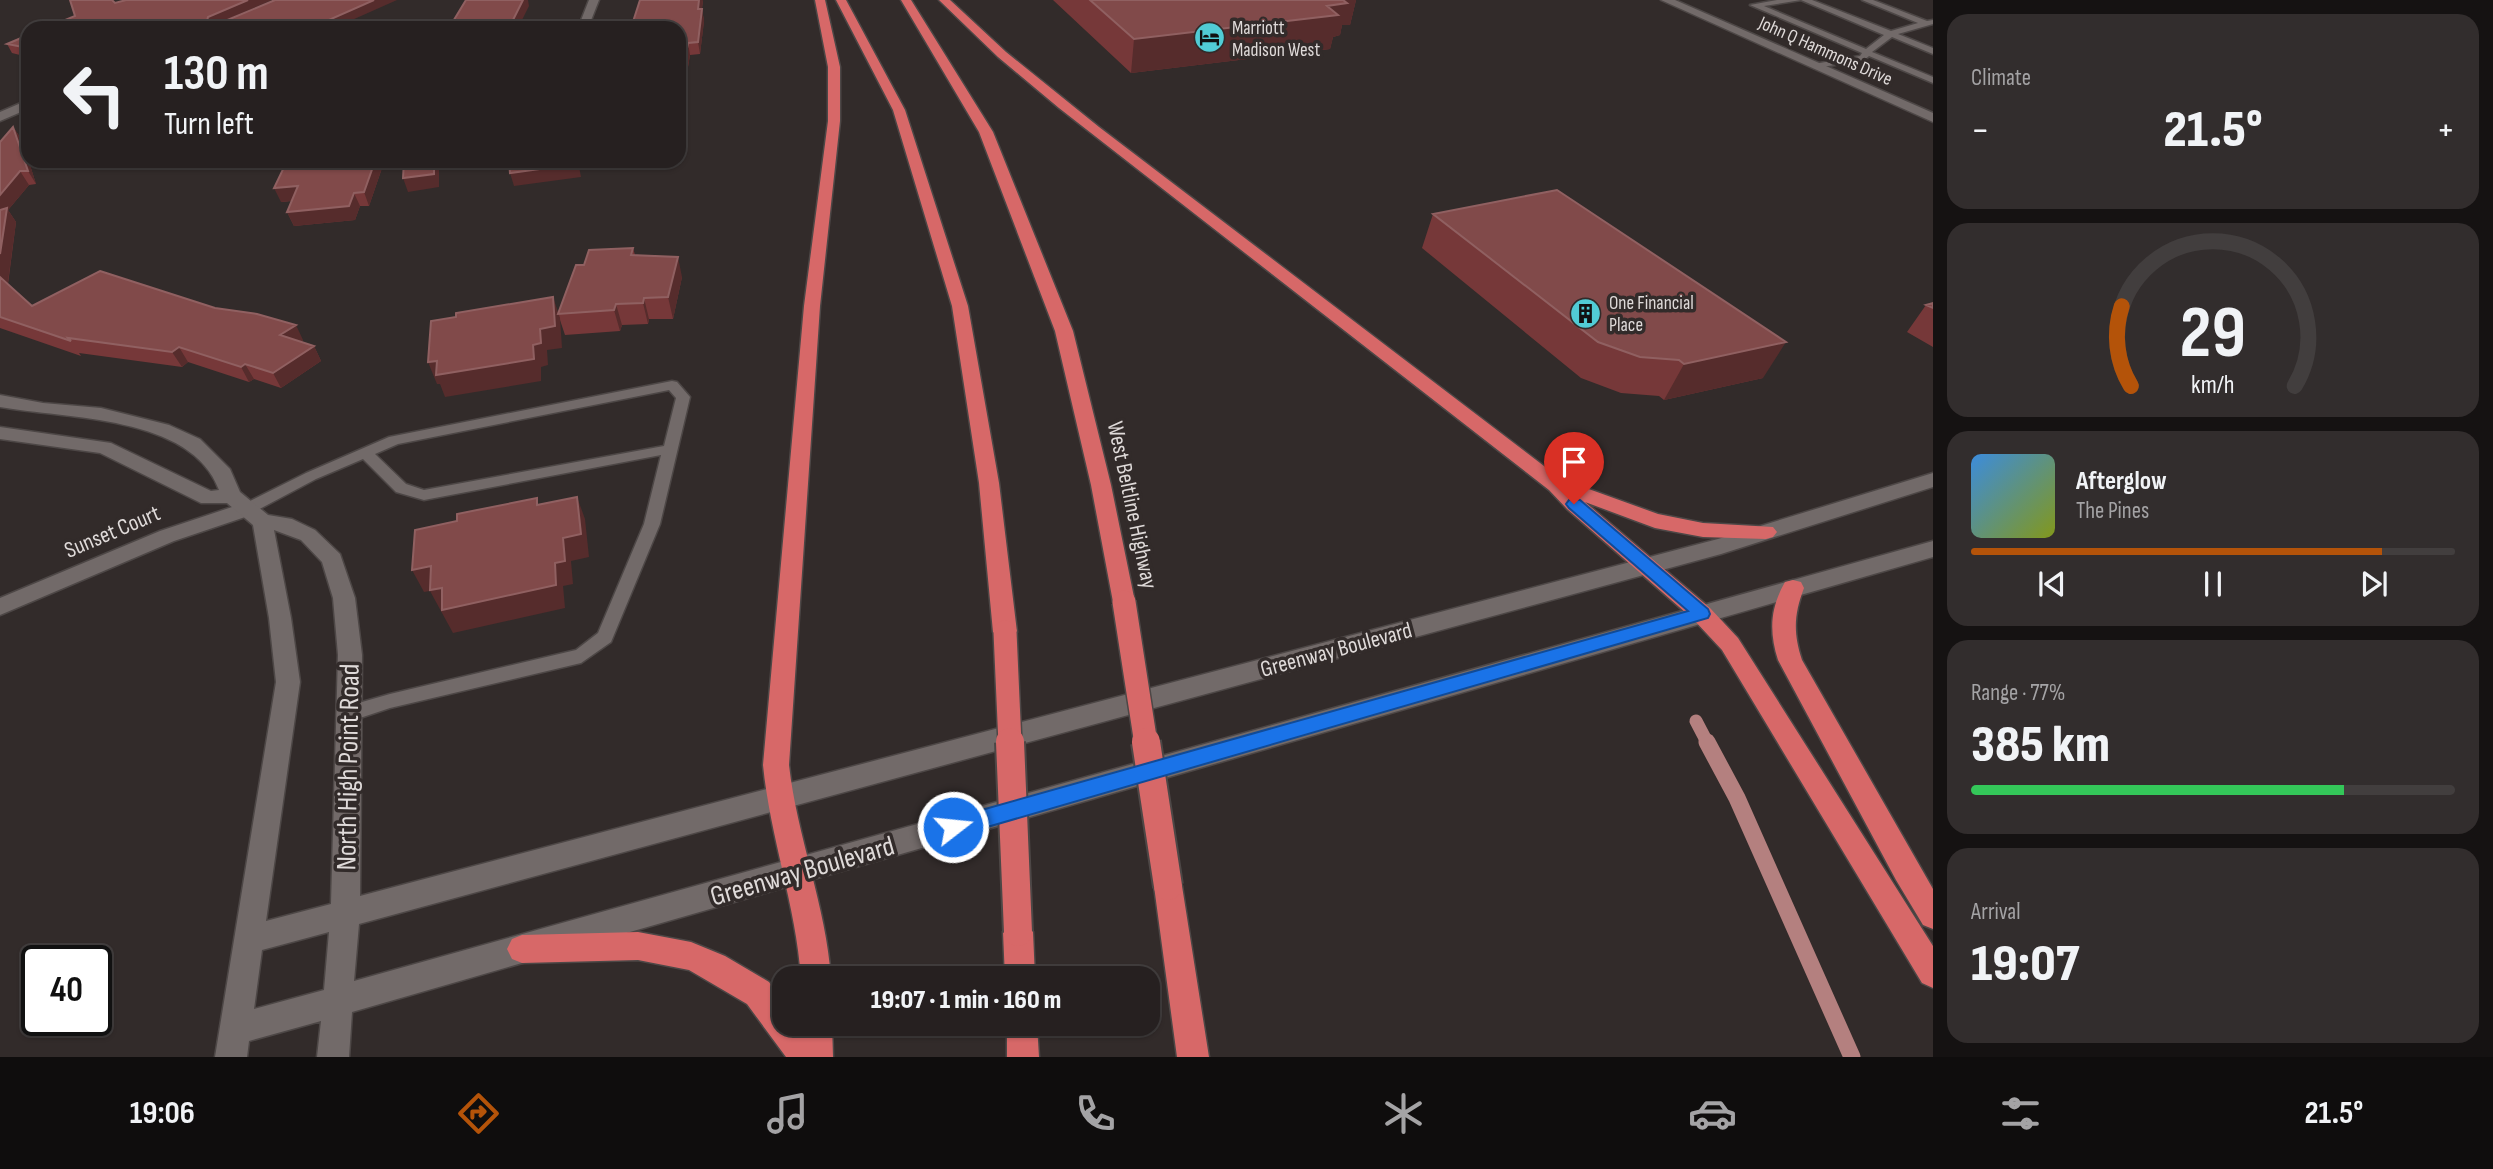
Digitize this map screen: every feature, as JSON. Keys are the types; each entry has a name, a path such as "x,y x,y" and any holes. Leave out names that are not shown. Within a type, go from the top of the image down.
{"highway":[{"path":"816,966 815,949 778,799 776,765 812,306 834,121 834,67 820,0"},
{"path":"841,0 899,110 960,306 989,483 1005,632 1019,966"},
{"name":"West Beltline Highway","path":"906,0 986,132 1064,331 1101,485 1124,602 1193,1057"},
{"path":"944,0 984,39 1133,159 1374,349 1556,485 1574,504 1702,614 1730,644 1744,665 1933,973"},
{"path":"1556,485 1655,520 1703,530 1766,532"},
{"path":"1793,588 1784,611 1782,630 1786,649 1809,697 1896,855 1933,915"},
{"path":"522,949 638,946 675,952 704,961 758,993 805,1057"},
{"path":"817,1036 817,1057"},
{"path":"1022,1036 1023,1057"}],"street":[{"path":"586,21 594,0"},
{"name":"John Q Hammons Drive","path":"1666,0 1933,118"},
{"path":"0,117 21,107"},
{"path":"0,401 43,409 101,414 162,429 194,443 223,474 262,536 273,576 285,644 288,682 234,1043"},
{"name":"North High Point Road","path":"0,433 104,447 208,498 247,509 308,535 332,559 344,598 350,655 345,915 333,1057"},
{"name":"Greenway Boulevard","path":"250,939 1766,532 1933,480"},
{"name":"Sunset Court","path":"0,607 167,536 247,509"},
{"name":"Greenway Boulevard","path":"234,1043 340,999 1345,718 1933,549"}],"lane":[{"path":"1797,0 1754,5 1933,80"},
{"path":"1805,0 1933,51"},
{"path":"1866,0 1931,24"},
{"path":"1817,66 1863,58 1866,52 1909,26 1931,24"},
{"path":"247,509 394,440 672,385 683,397 652,524 605,637 581,656 390,701 348,714"},
{"path":"365,453 401,488 424,495 671,450"}],"building":[{"path":"70,0 112,0 115,3 126,0 248,0 208,17 207,21 63,21 75,16"},
{"path":"275,0 374,0 326,21 225,21"},
{"path":"466,0 523,0 512,21 453,21"},
{"path":"640,0 699,0 698,9 702,9 698,42 688,43 686,54 686,21 633,21"},
{"path":"1090,0 1343,0 1347,3 1327,6 1338,15 1134,39"},
{"path":"21,38 21,47 7,44"},
{"path":"13,127 21,150 21,168 27,168 28,171 20,171 0,195 0,142"},
{"path":"284,168 373,168 364,192 354,193 349,206 287,212 298,186 274,188"},
{"path":"404,168 434,168 434,174 403,178"},
{"path":"510,168 547,168 510,173"},
{"path":"1557,190 1786,342 1684,364 1679,360 1640,357 1598,342 1433,214"},
{"path":"7,208 0,254 0,210"},
{"path":"633,248 631,255 678,257 668,297 644,298 643,303 616,304 614,310 558,314 576,265 584,265 589,250"},
{"path":"100,271 215,308 257,314 296,325 280,335 314,346 273,373 245,364 241,367 179,347 172,352 68,338 71,341 0,317 0,277 32,306"},
{"path":"553,297 555,326 540,329 541,343 533,345 534,359 436,375 437,361 428,362 431,321 456,317 456,313"},
{"path":"577,497 581,534 563,538 565,561 555,563 556,585 442,610 442,588 430,590 431,566 412,570 415,530 457,521 457,514 537,498 537,505"}],"waterway":[{"path":"1696,721 1708,744"},
{"path":"1707,742 1737,798 1852,1057"}],"place":[{"name":"Marriott Madison West","path":"1209,38"},
{"name":"One Financial Place","path":"1586,313"}],"route":[{"path":"953,827 1345,718 1702,614 1574,504"}]}
